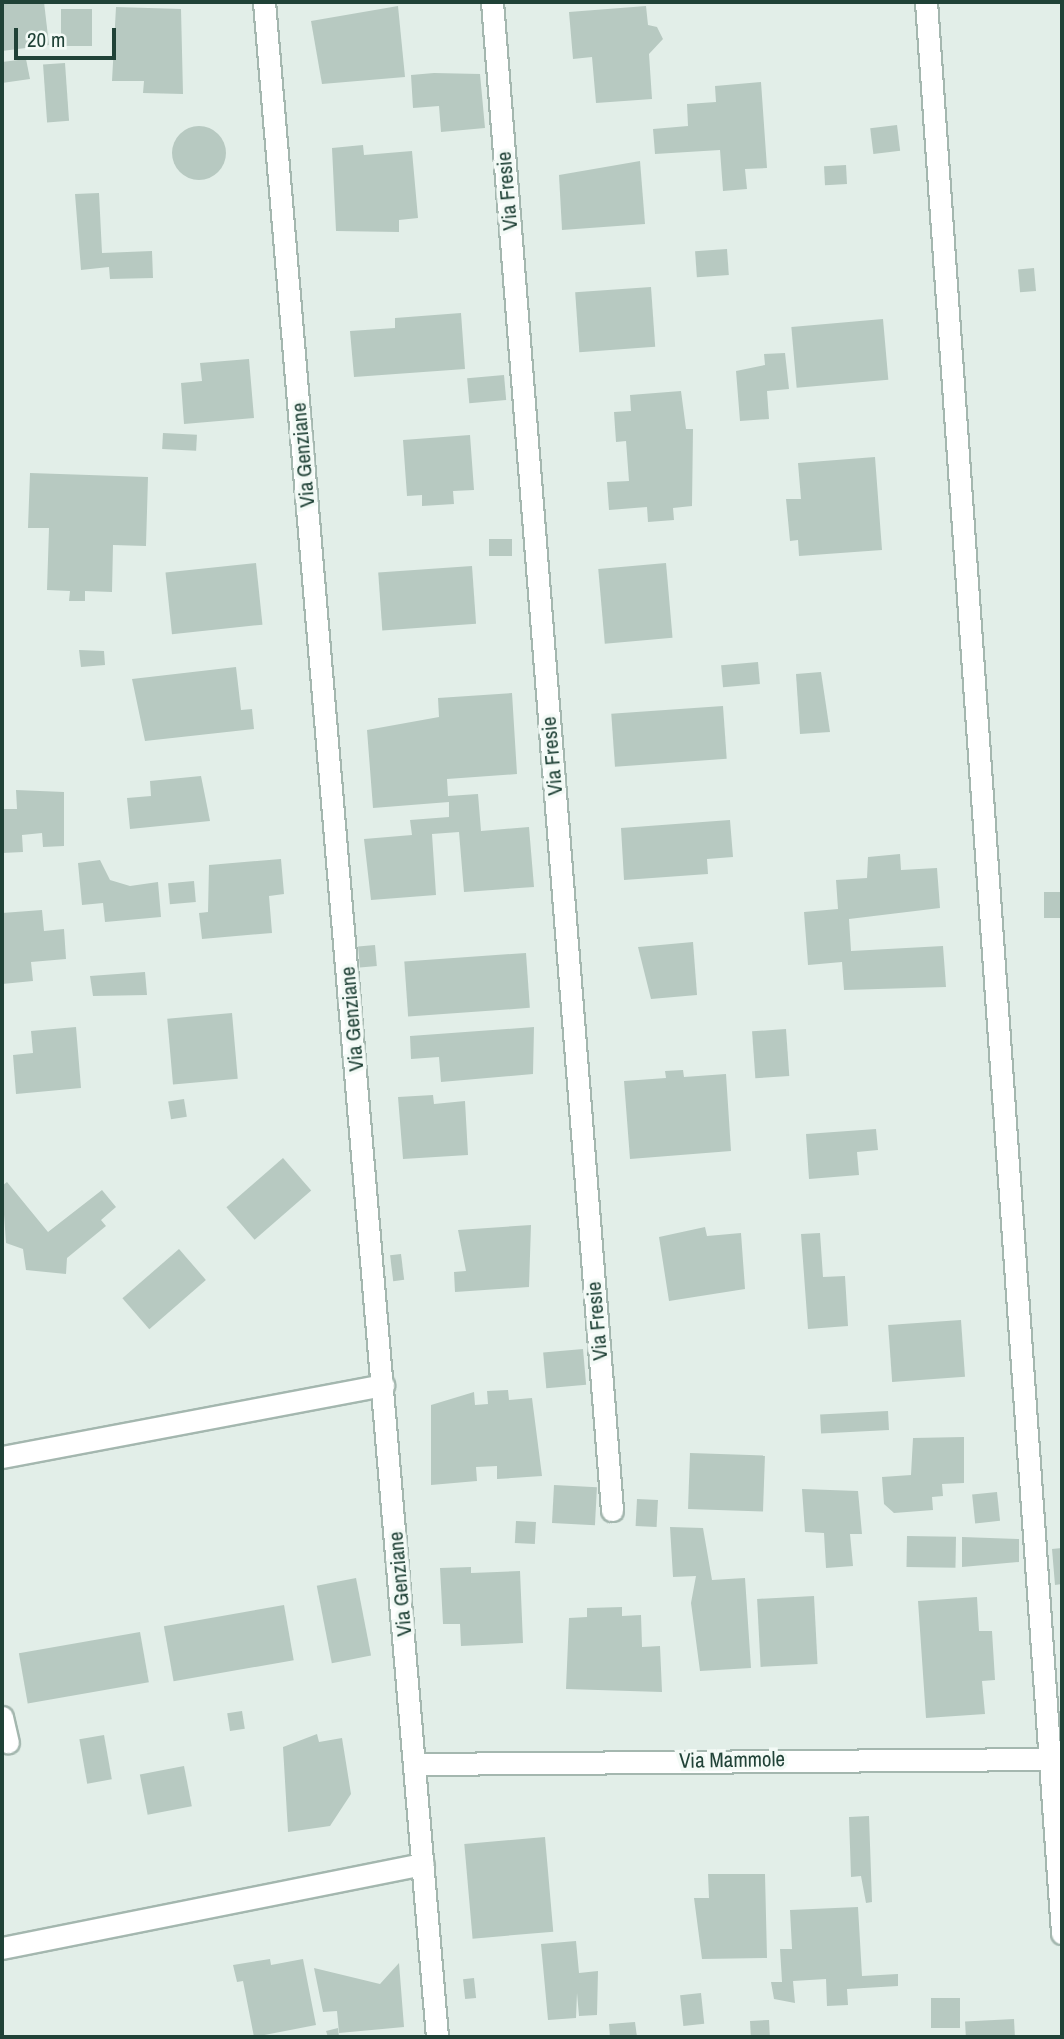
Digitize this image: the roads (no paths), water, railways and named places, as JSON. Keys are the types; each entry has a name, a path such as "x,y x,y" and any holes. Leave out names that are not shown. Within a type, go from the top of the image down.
{"street":[{"name":"Via Genziane","path":"264,2 437,2037"},
{"name":"Via Fresie","path":"492,2 612,1510"},
{"path":"926,2 1062,1933"},
{"path":"2,1457 383,1385"},
{"path":"2,1717 8,1742"},
{"name":"Via Mammole","path":"414,1764 1050,1759"},
{"path":"2,1948 423,1864"}]}
